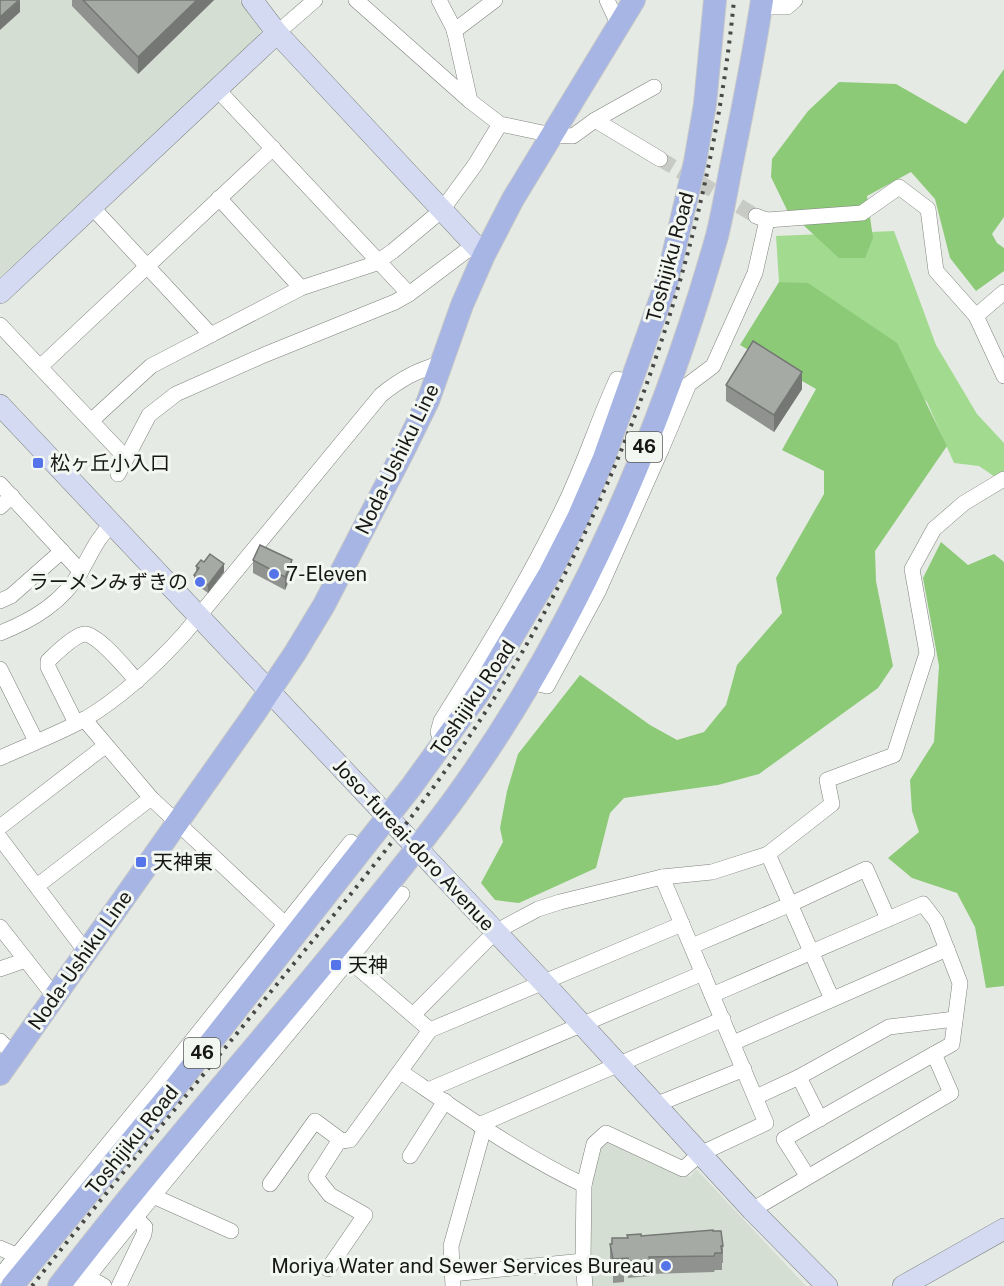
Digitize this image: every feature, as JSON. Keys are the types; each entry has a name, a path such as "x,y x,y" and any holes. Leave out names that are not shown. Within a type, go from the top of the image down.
{"main road":[{"name":"Noda-Ushiku Line","path":"0,1074 7,1048 55,997 269,692 324,605 428,400 479,250 513,199 634,0"},
{"name":"Toshijiku Road","path":"12,1286 171,1093 225,1012 309,905 387,817 479,693 550,573 587,498 667,281 695,162 705,104 715,0"},
{"name":"Toshijiku Road","path":"59,1286 136,1188 364,928 417,848 461,790 531,682 559,633 653,446 718,233 761,4"}],"street":[{"path":"118,474 149,416 176,394 264,355 395,302 479,250 277,33 252,0"},
{"path":"0,293 315,0"},
{"path":"356,0 470,101 500,124 552,135 573,136 594,120 654,87"},
{"path":"439,0 454,31 470,101"},
{"path":"454,31 495,0"},
{"path":"607,0 618,24"},
{"path":"761,4 788,7 795,0"},
{"path":"218,89 409,294"},
{"path":"594,120 660,159"},
{"path":"91,421 151,366 301,288 379,261 442,210 475,165 500,124"},
{"path":"40,367 273,148"},
{"path":"653,446 689,384 713,366 755,273 761,218 862,213 899,187 928,209 936,271 976,316 1004,376"},
{"path":"219,198 301,288"},
{"path":"92,207 211,335"},
{"path":"976,316 1004,292"},
{"path":"0,325 126,458"},
{"path":"0,758 80,721 137,681 161,659 198,616 381,395 400,379 442,363"},
{"name":"Joso-fureai-doro Avenue","path":"0,405 543,982 752,1210 827,1286"},
{"path":"0,484 81,572"},
{"path":"413,1015 495,932 538,909 560,902 662,877 712,872 768,854 832,804 827,780 894,755 927,653 912,568 934,529 964,503 1000,488"},
{"path":"0,507 12,496"},
{"path":"0,633 21,625 44,612 65,592 81,572 101,534 112,524"},
{"path":"0,601 11,596 62,551"},
{"path":"137,681 102,644 86,634 78,634 48,661 48,667 80,721 176,824 285,924"},
{"path":"0,669 36,741"},
{"path":"0,827 105,747"},
{"path":"37,886 151,798"},
{"path":"0,838 86,952"},
{"path":"0,1276 225,1012 285,924 309,905 351,843"},
{"path":"768,854 832,999"},
{"path":"692,946 866,869 888,919"},
{"path":"585,1286 584,1185 594,1144 606,1133 683,1169 700,1154 766,1123 662,877"},
{"path":"104,1286 85,1282 153,1196 350,961 364,928 402,894"},
{"path":"712,995 923,904 936,921 960,983 952,1044 784,1139 808,1177"},
{"path":"270,1184 315,1121 342,1140 350,1140 430,1030 682,924"},
{"path":"0,927 55,997"},
{"path":"733,1043 947,949"},
{"path":"0,969 26,960"},
{"path":"350,961 430,1030"},
{"path":"428,1090 703,973"},
{"path":"482,1127 723,1019"},
{"path":"756,1097 799,1077 889,1027 956,1019"},
{"path":"752,1210 951,1093 934,1054"},
{"path":"655,1105 744,1069"},
{"path":"401,1072 482,1127 584,1185"},
{"path":"799,1077 820,1119"},
{"path":"410,1156 445,1101"},
{"path":"482,1127 451,1246 452,1280 583,1261"},
{"path":"328,1269 365,1215 330,1194 316,1177 339,1141 342,1140"},
{"path":"153,1196 231,1231"},
{"path":"118,1286 144,1234 145,1227 136,1218"},
{"path":"903,1286 1004,1229"},
{"path":"0,1248 16,1255"}],"shaded area":[{"path":"0,0 239,0 261,28 260,35 0,277"},
{"path":"604,1139 658,1160 690,1177 696,1169 806,1286 591,1286 586,1231 599,1144"}],"green space":[{"path":"1004,69 1004,217 992,234 997,243 1004,248 1004,271 976,291 950,258 935,199 911,172 867,196 873,238 865,258 839,258 787,210 771,177 772,159 808,111 839,82 896,84 966,124"},
{"path":"894,231 936,345 977,414 1004,443 1004,483 979,466 954,463 927,402 808,284 779,282 776,236"},
{"path":"779,282 808,283 897,343 947,446 875,551 876,581 893,666 878,688 759,774 718,785 624,798 610,813 596,868 519,903 495,900 481,883 503,842 500,828 507,791 518,754 580,675 650,725 677,740 704,732 726,705 737,665 782,613 776,578 824,494 824,471 782,450 816,389 740,345"},
{"path":"941,542 968,565 994,554 1004,562 1004,986 986,988 975,927 957,893 912,878 888,858 919,832 912,811 910,780 934,742 939,666 923,578"}],"building":[{"path":"0,0 19,0 0,17"},
{"path":"83,0 197,0 138,57"},
{"path":"753,341 802,372 774,415 726,385"},
{"path":"260,545 292,560 285,577 253,560"},
{"path":"210,554 224,564 208,585 194,575 199,568 196,566 201,560 204,562"},
{"path":"721,1231 723,1246 721,1246 722,1253 715,1253 714,1256 649,1257 650,1260 628,1261 628,1258 613,1259 610,1244 612,1244 612,1238 628,1238 627,1235 641,1234 641,1236"},
{"path":"613,1262 623,1262 624,1265 613,1266"}],"tunnel":[{"path":"660,159 756,216"}],"railway":[{"path":"32,1286 394,840 462,747 515,664 564,576 607,484 644,390 676,294 702,196 721,98 734,0"}],"place":[{"name":"松ヶ丘小入口","path":"38,463"},
{"name":"7-Eleven","path":"274,574"},
{"name":"ラーメンみずきの","path":"200,582"},
{"name":"天神東","path":"141,862"},
{"name":"天神","path":"336,965"},
{"name":"Moriya Water and Sewer Services Bureau","path":"666,1266"}]}
